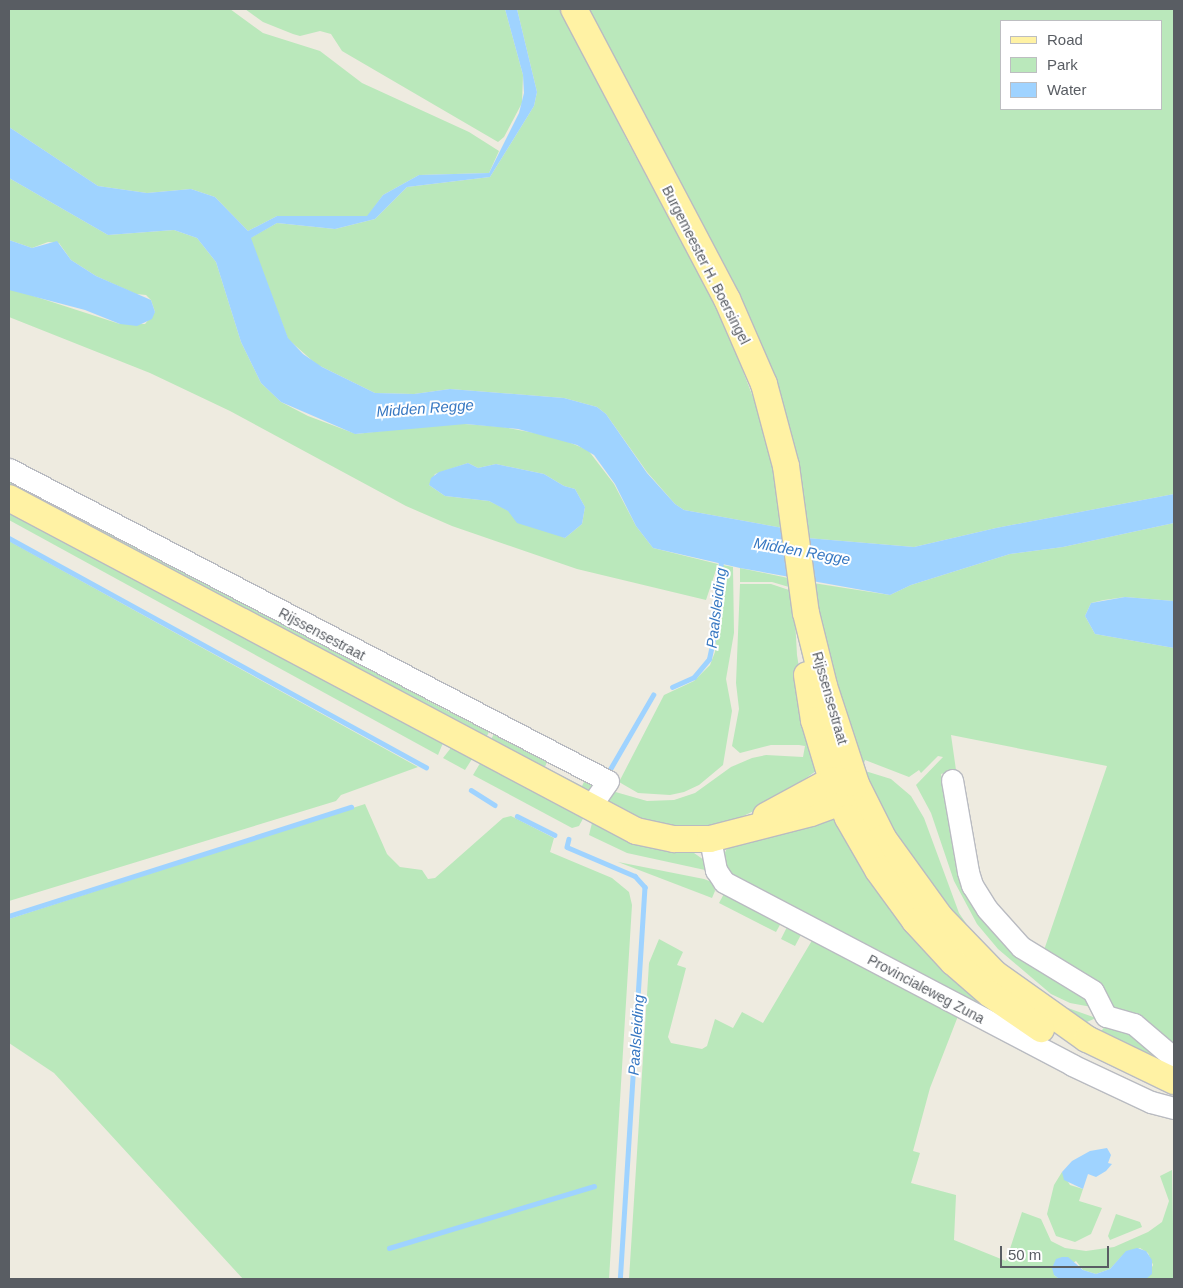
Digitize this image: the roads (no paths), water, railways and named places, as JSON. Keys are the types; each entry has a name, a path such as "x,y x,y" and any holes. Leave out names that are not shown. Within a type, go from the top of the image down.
{"main road":[{"name":"Burgemeester H. Boersingel","path":"574,9 743,332 775,420 793,511 805,604"},
{"name":"Rijssensestraat","path":"9,498 593,810 654,836 710,839 740,831 843,789 824,686 805,604"},
{"path":"843,789 951,930 1006,983 1084,1045 1138,1076 1174,1085"},
{"path":"1084,1045 1174,1081"}],"street":[{"name":"Rijssensestraat","path":"9,469 608,781 594,801 593,810"},
{"path":"952,780 968,872 972,885 987,909 1021,947 1093,991 1106,1016 1134,1024 1174,1058"},
{"name":"Provincialeweg Zuna","path":"710,839 716,870 724,882 1072,1065 1151,1102 1174,1108"},
{"path":"1084,1045 1106,1016"}],"water":[{"name":"Midden Regge","path":"505,9 517,9 537,92 534,106 490,177 407,187 375,219 335,229 277,223 251,238 288,338 303,354 322,367 375,393 414,394 450,389 564,398 597,407 606,414 647,473 675,504 684,510 783,528 807,538 914,547 996,528 1174,494 1174,523 1063,547 1010,554 911,585 890,595 740,568 653,548 636,526 615,484 594,455 577,445 518,429 466,424 355,434 281,402 261,383 241,342 216,262 197,238 174,230 108,235 9,178 9,127 98,186 147,193 191,189 215,197 248,231 277,216 367,216 383,195 419,175 489,173 519,113 524,93 523,75"},
{"path":"9,240 32,248 57,241 71,260 96,276 151,300 155,312 152,319 137,326 120,324 85,310 9,290"},
{"path":"468,463 478,468 496,464 544,474 564,486 575,489 585,507 582,524 565,538 517,523 508,511 489,501 445,496 429,485 431,478 439,472"},
{"path":"1125,597 1174,601 1174,648 1095,634 1085,616 1091,603"},
{"path":"1107,1148 1111,1155 1108,1163 1112,1164 1106,1171 1096,1177 1088,1174 1083,1189 1064,1180 1062,1172 1072,1161 1090,1151"},
{"path":"1137,1248 1146,1251 1152,1260 1152,1274 1146,1279 1059,1279 1054,1275 1052,1268 1056,1259 1068,1257 1083,1270 1096,1274 1110,1269 1126,1251"}],"waterway":[{"path":"9,538 426,767"},
{"name":"Paalsleiding","path":"672,687 694,677 709,659 716,625 721,560"},
{"name":"Paalsleiding","path":"609,771 653,695"},
{"path":"471,790 495,805"},
{"path":"9,916 351,807"},
{"path":"517,816 555,835"},
{"name":"Paalsleiding","path":"569,839 567,847 635,876 645,887 620,1279"},
{"path":"389,1248 594,1186"}]}
